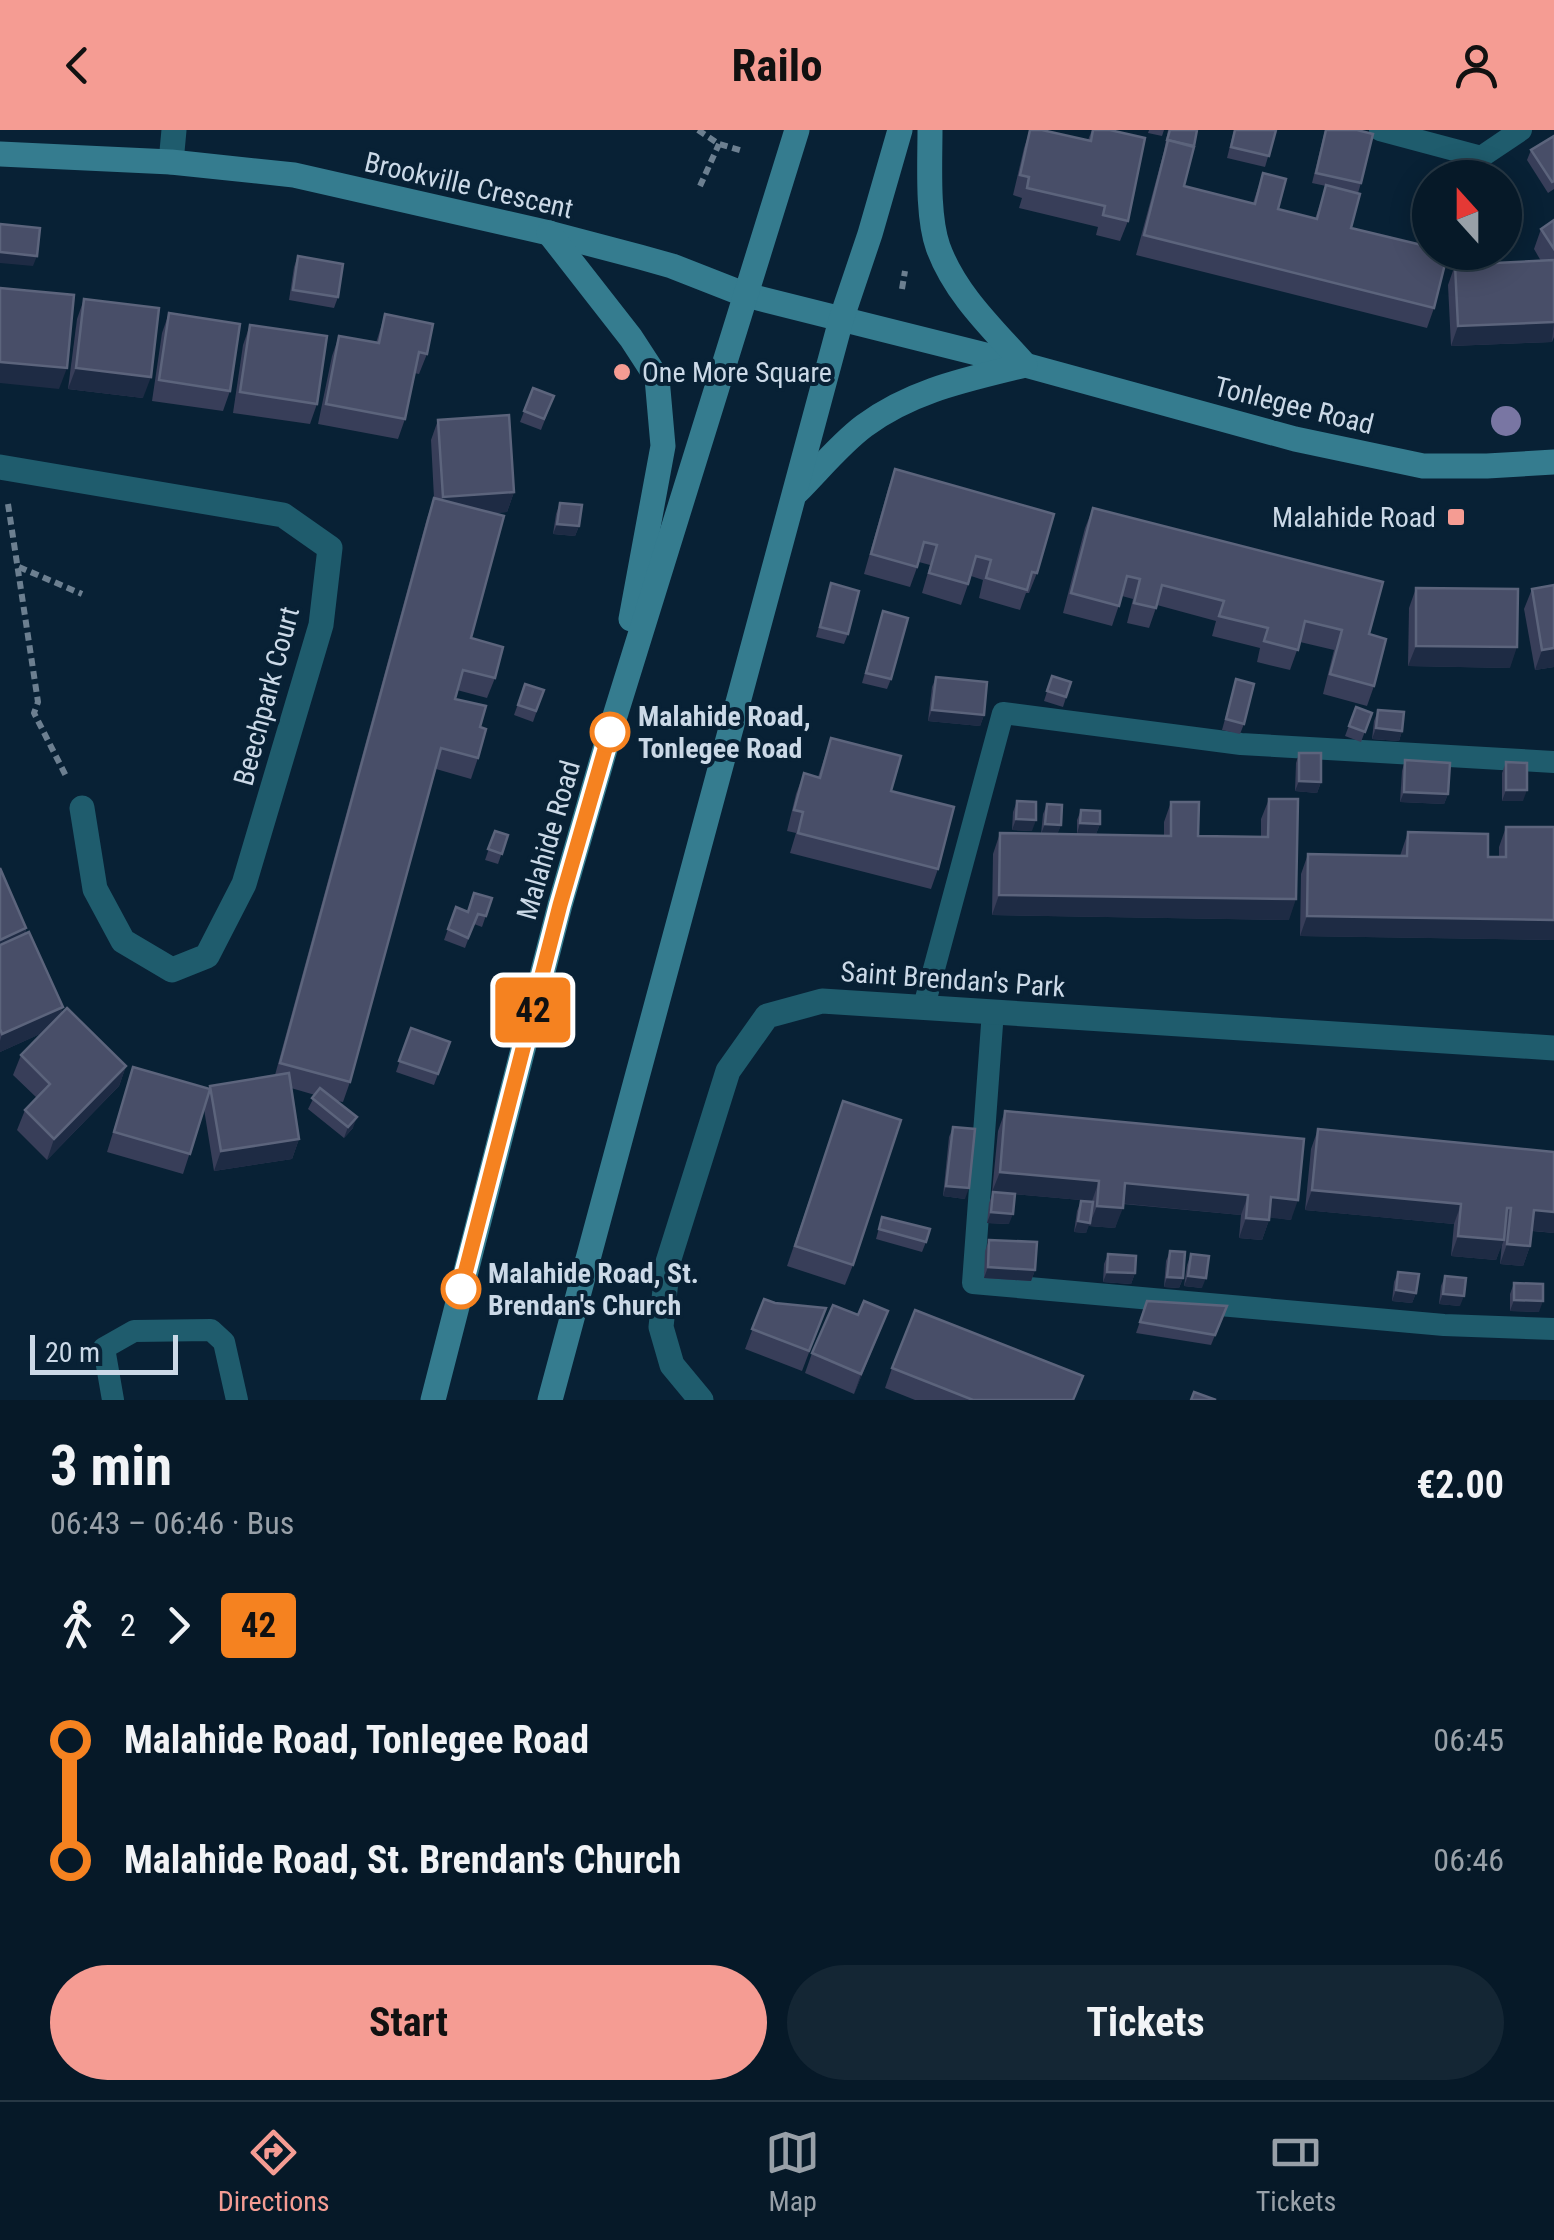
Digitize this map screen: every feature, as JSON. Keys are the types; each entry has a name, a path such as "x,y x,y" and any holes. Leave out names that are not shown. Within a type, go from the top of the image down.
{"main road":[{"name":"Malahide Road","path":"432,1400 560,905 797,130"},
{"path":"550,1400 841,320 900,130"},
{"path":"930,130 929,186 936,243 949,272 980,318 1026,365"},
{"name":"Brookville Crescent","path":"0,154 171,162 294,176 549,233 672,266 746,294"},
{"path":"549,233 631,338 657,378 663,446 610,732"},
{"name":"Tonlegee Road","path":"746,294 1294,439 1424,466 1554,462"},
{"path":"794,494 860,428 912,396 1026,365"}],"street":[{"path":"171,162 174,130"},
{"name":"Beechpark Court","path":"1,468 283,515 330,548 320,625 244,884 207,956 172,970 123,941 94,889 82,808"},
{"name":"Saint Brendan's Park","path":"701,1400 672,1365 661,1327 668,1262 728,1070 767,1016 822,1001 1554,1048"}],"lane":[{"path":"1380,130 1482,157 1521,130"},
{"path":"924,1006 1003,712 1241,744 1554,762"},
{"path":"993,1011 973,1283 1444,1325 1554,1330"},
{"path":"112,1400 104,1348 134,1331 211,1330 224,1342 237,1400"}],"path":[{"path":"698,130 719,144 743,151"},
{"path":"700,186 719,144"},
{"path":"1,468 38,702 34,713 82,808"},
{"path":"18,566 82,594"}],"building":[{"path":"1030,130 1091,141 1093,130 1145,138 1128,221 1103,215 1105,206 1027,188 1029,177 1020,175"},
{"path":"1170,130 1197,130 1194,146 1167,140"},
{"path":"1235,130 1276,130 1269,156 1231,147"},
{"path":"1326,130 1373,134 1361,183 1316,173"},
{"path":"1554,136 1554,181 1552,182 1531,150"},
{"path":"1168,140 1194,147 1184,186 1255,204 1263,173 1286,179 1278,209 1317,219 1326,185 1360,194 1351,228 1412,243 1412,270 1444,270 1434,308 1144,235"},
{"path":"1554,220 1554,249 1541,229"},
{"path":"0,224 40,228 37,256 0,252"},
{"path":"298,256 343,264 338,297 293,290"},
{"path":"1554,260 1554,322 1458,326 1455,270 1522,270 1522,262"},
{"path":"0,288 74,295 67,368 0,362"},
{"path":"84,299 159,308 151,377 76,368"},
{"path":"169,313 240,324 230,391 159,380"},
{"path":"385,314 433,324 427,354 419,352 405,419 326,404 339,336 379,343"},
{"path":"250,325 327,336 317,404 240,392"},
{"path":"533,388 554,396 544,419 524,411"},
{"path":"509,415 514,492 443,497 438,420"},
{"path":"895,469 1054,514 1037,573 1032,572 1027,590 986,578 991,560 976,556 968,584 929,573 937,545 924,542 917,567 871,554"},
{"path":"434,498 504,516 471,638 503,647 495,678 463,670 455,699 486,706 480,727 486,729 478,758 441,748 350,1082 280,1063"},
{"path":"560,503 582,505 579,526 557,524"},
{"path":"1093,508 1383,582 1369,634 1386,639 1374,686 1330,674 1342,630 1305,621 1298,650 1264,641 1268,628 1219,616 1224,601 1162,585 1156,608 1134,603 1140,579 1127,576 1119,606 1071,593"},
{"path":"831,583 859,591 848,634 820,627"},
{"path":"1554,585 1554,648 1542,650 1532,589"},
{"path":"1416,588 1518,589 1517,647 1416,646"},
{"path":"883,611 908,618 891,679 866,673"},
{"path":"1052,676 1071,682 1066,697 1047,691"},
{"path":"936,677 987,682 984,715 932,710"},
{"path":"1236,679 1254,684 1244,724 1226,719"},
{"path":"525,684 544,690 536,711 518,705"},
{"path":"1356,707 1372,713 1365,732 1349,726"},
{"path":"1378,710 1404,712 1402,731 1376,728"},
{"path":"831,738 901,756 891,791 954,807 938,869 798,833 803,812 794,810 804,773 820,778"},
{"path":"1299,753 1321,753 1321,782 1299,781"},
{"path":"1405,760 1450,763 1448,794 1404,792"},
{"path":"1506,762 1527,763 1527,790 1506,790"},
{"path":"1269,799 1298,799 1296,899 999,895 1000,833 1171,836 1171,802 1199,802 1198,836 1268,837"},
{"path":"1017,801 1036,802 1036,820 1016,819"},
{"path":"1047,804 1062,805 1061,825 1045,824"},
{"path":"1081,810 1100,811 1100,824 1080,823"},
{"path":"1506,827 1554,827 1554,920 1307,916 1308,854 1407,856 1408,832 1488,834 1488,857 1506,857"},
{"path":"495,831 508,835 502,854 488,849"},
{"path":"0,868 26,928 0,940"},
{"path":"474,893 492,898 486,916 478,914 468,938 448,929 456,907 468,912"},
{"path":"29,932 63,1007 2,1034 0,945"},
{"path":"67,1008 126,1066 54,1139 25,1110 50,1084 21,1055"},
{"path":"411,1028 450,1042 438,1074 399,1061"},
{"path":"133,1067 210,1089 190,1154 114,1132"},
{"path":"289,1073 299,1139 221,1151 210,1086"},
{"path":"320,1088 357,1117 348,1127 312,1098"},
{"path":"843,1101 901,1120 853,1265 795,1246"},
{"path":"1005,1111 1304,1139 1298,1200 1271,1197 1269,1220 1246,1218 1248,1195 1125,1183 1123,1208 1097,1206 1099,1181 1000,1172"},
{"path":"953,1127 975,1129 969,1188 946,1186"},
{"path":"1318,1129 1554,1152 1554,1212 1534,1210 1530,1246 1507,1244 1511,1208 1507,1208 1504,1240 1458,1236 1461,1204 1312,1190"},
{"path":"993,1192 1015,1194 1013,1214 991,1212"},
{"path":"1081,1201 1093,1202 1090,1223 1078,1221"},
{"path":"882,1217 930,1229 926,1242 879,1229"},
{"path":"989,1240 1037,1242 1035,1270 988,1267"},
{"path":"1170,1251 1185,1252 1183,1278 1167,1277"},
{"path":"1108,1254 1136,1256 1135,1273 1107,1272"},
{"path":"1191,1254 1209,1256 1206,1278 1188,1276"},
{"path":"1398,1272 1419,1274 1416,1293 1396,1290"},
{"path":"1445,1276 1466,1278 1464,1296 1443,1294"},
{"path":"1514,1283 1543,1284 1543,1301 1514,1300"},
{"path":"764,1299 826,1308 809,1351 752,1329"},
{"path":"864,1301 888,1311 861,1374 812,1353 833,1305 858,1315"},
{"path":"1147,1301 1227,1306 1215,1335 1140,1322"},
{"path":"915,1310 1083,1376 1073,1400 973,1400 892,1368"},
{"path":"1194,1392 1216,1400 1191,1400"}],"bus line":[{"name":"42","path":"461,1289 560,905 610,732"}],"place":[{"name":"One More Square","path":"622,372"},
{"name":"Malahide Road","path":"1456,517"},
{"name":"Malahide Road, Tonlegee Road","path":"610,732"},
{"name":"Malahide Road, St. Brendan's Church","path":"461,1289"}]}
